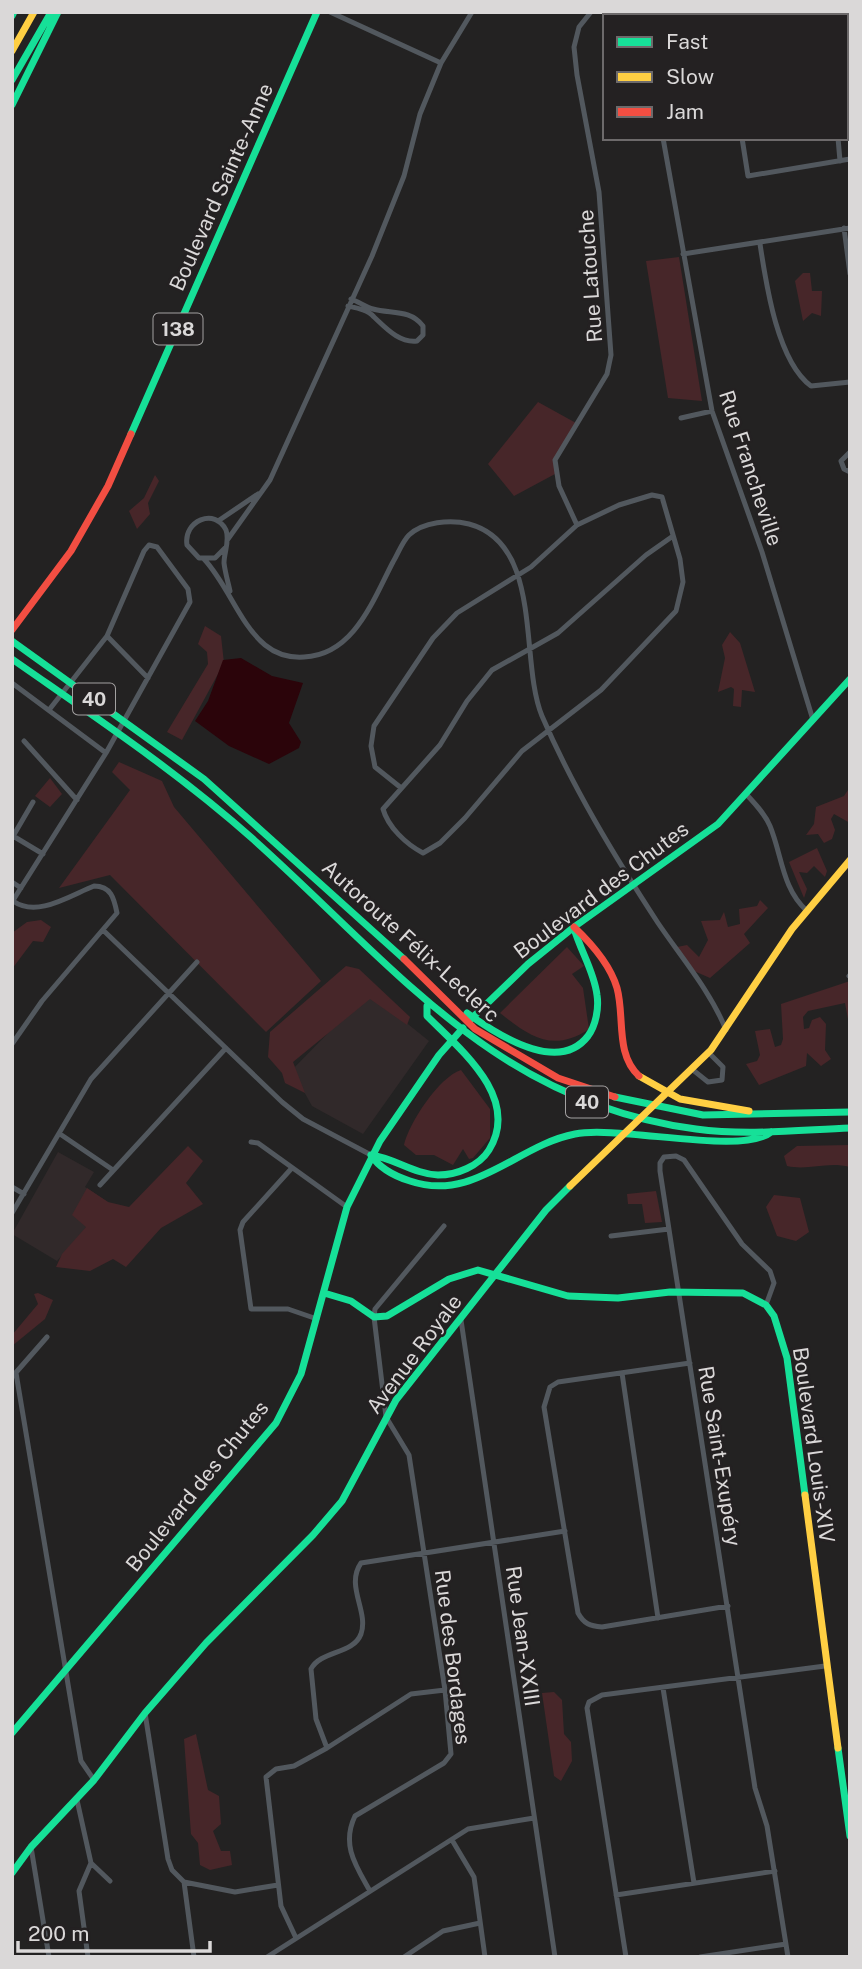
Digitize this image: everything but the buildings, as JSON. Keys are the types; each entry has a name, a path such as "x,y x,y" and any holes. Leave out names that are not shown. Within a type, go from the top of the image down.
{"main road":[{"path":"12,51 34,12"},
{"path":"12,80 51,12"},
{"path":"12,105 58,12"},
{"name":"Boulevard Sainte-Anne","path":"12,630 71,551 108,486 317,12"},
{"name":"Autoroute Félix-Leclerc","path":"12,641 176,758 265,831 475,1028 558,1077 665,1110 758,1115 850,1112"},
{"name":"Autoroute Félix-Leclerc","path":"12,659 198,791 427,1006 475,1044 511,1065 549,1086 592,1103 678,1126 771,1132 850,1128"},
{"name":"Boulevard des Chutes","path":"13,1730 276,1423 301,1374 346,1207 372,1155 439,1055 486,1003 527,964 718,824 850,679"},
{"name":"Avenue Royale","path":"12,1873 31,1847 94,1780 145,1713 206,1643 313,1535 342,1501 386,1417 546,1210 674,1085 693,1070 726,1030 786,937 850,860"},
{"path":"438,992 488,1028 519,1044 542,1051 575,1047 588,1038 597,1006 592,974 574,927"},
{"path":"574,927 600,955 618,988 621,1035 629,1065 657,1089 673,1096 707,1105 747,1109 758,1115"},
{"path":"372,1155 382,1156 421,1173 439,1175 460,1172 478,1162 497,1136 499,1117 493,1093 480,1071 427,1016 427,1006"},
{"path":"372,1155 377,1165 407,1181 447,1188 479,1181 512,1159 567,1134 608,1131 720,1141 763,1139 771,1132"},
{"path":"324,1293 351,1301 374,1317 387,1316 449,1279 478,1270 568,1296 618,1298 679,1293 743,1293 766,1305"},
{"name":"Boulevard Louis-XIV","path":"766,1305 780,1330 787,1358 825,1667 850,1836"}],"street":[{"path":"330,12 441,63"},
{"path":"231,593 224,564 228,539 270,480 404,176 420,114 441,63 472,12"},
{"name":"Rue Latouche","path":"577,525 559,486 555,460 607,374 611,355 599,191 576,75 574,47 579,27 591,12"},
{"name":"Rue Francheville","path":"663,140 712,411 762,552 814,720"},
{"path":"741,140 748,176 850,159"},
{"path":"838,140 840,161"},
{"path":"683,254 713,247 760,244 847,228 850,274"},
{"path":"760,244 771,311 800,374 811,386 850,382"},
{"path":"348,306 373,315 381,327 405,340 417,341 423,335 423,326 414,318 390,310 375,310 351,299"},
{"path":"681,418 712,411"},
{"path":"850,452 841,461 844,469 850,472"},
{"path":"218,521 261,493"},
{"path":"400,787 376,767 371,746 374,726 433,638 457,613 548,554 577,525 620,505 652,495 662,497 673,536 683,582 677,611 601,690 548,728 522,751 465,818 430,851 423,853 413,848 386,820 383,808 440,745 482,680 503,663 558,633 646,555 673,536"},
{"path":"228,539 225,529 218,521 207,518 197,521 187,534 190,550 204,559 231,593 251,632 280,655 313,657 340,643 358,627 407,537 420,527 453,522 470,524 497,542 508,556 527,611 536,696 548,728 634,886 726,1030"},
{"path":"12,1044 42,1001 117,913 110,891 103,886 94,886 37,909 24,909 13,902 106,752 190,602 190,596 157,547 149,545 144,551 107,636 49,710"},
{"path":"204,559 215,558 225,548"},
{"path":"107,636 148,678"},
{"path":"12,683 106,752"},
{"path":"24,741 77,800"},
{"path":"747,795 769,823 788,884 795,899 807,911"},
{"path":"33,802 13,837 43,854"},
{"path":"12,881 21,888"},
{"path":"104,931 303,1119 372,1155"},
{"path":"12,1213 91,1079 197,962"},
{"path":"100,1185 226,1048"},
{"path":"693,1070 708,1082 722,1080 723,1067 708,1052"},
{"path":"60,1134 113,1170"},
{"path":"251,1142 258,1143 346,1207"},
{"name":"Rue Saint-Exupéry","path":"766,1305 774,1283 771,1271 742,1244 684,1160 668,1155 660,1163 669,1229 755,1788 767,1826 788,1957"},
{"path":"291,1168 243,1222 240,1230 248,1297 251,1309 288,1309 317,1319"},
{"path":"12,1187 24,1194"},
{"path":"386,1417 374,1309 444,1226"},
{"path":"611,1236 669,1229"},
{"name":"Rue Jean-XXIII","path":"461,1320 555,1957"},
{"path":"47,1337 14,1375 81,1761 94,1780"},
{"path":"690,1363 558,1382 550,1387 545,1395 544,1407 578,1613 583,1621 602,1627 728,1606"},
{"path":"622,1373 658,1618"},
{"name":"Rue des Bordages","path":"370,1891 352,1860 349,1828 355,1816 443,1763 451,1754 445,1690 409,1455 386,1417"},
{"path":"327,1748 316,1720 311,1669 320,1659 348,1647 362,1632 355,1587 357,1569 370,1560 565,1531"},
{"path":"626,1957 587,1708 589,1702 603,1695 825,1667"},
{"path":"663,1688 694,1883"},
{"path":"296,1938 285,1916 278,1885 265,1777 276,1769 293,1766 327,1748 411,1694 445,1690"},
{"path":"145,1713 172,1870 184,1882 235,1892 278,1885"},
{"path":"77,1800 91,1863 110,1881"},
{"path":"267,1957 452,1840 482,1825 534,1818"},
{"path":"452,1840 474,1877 485,1957"},
{"path":"31,1847 49,1957"},
{"path":"88,1957 79,1891 91,1863"},
{"path":"616,1895 775,1871"},
{"path":"184,1882 194,1957"},
{"path":"404,1957 443,1931 480,1923"},
{"path":"700,1957 786,1944"}],"shaded area":[{"path":"679,257 702,401 668,398 646,261"},
{"path":"803,273 810,273 812,291 822,291 821,316 812,313 803,321 795,281"},
{"path":"538,402 576,423 555,460 555,474 514,496 488,464"},
{"path":"155,475 159,481 148,503 150,514 137,529 129,511 144,498"},
{"path":"205,626 221,636 224,663 182,740 167,732 208,664 207,652 198,644"},
{"path":"730,632 740,643 755,692 742,690 741,707 733,706 734,689 731,687 718,692 725,658 722,645"},
{"path":"241,658 272,676 303,683 289,723 301,742 299,748 269,764 229,746 195,721 208,701 223,660"},
{"path":"119,762 162,781 174,807 321,981 266,1032 110,875 59,888 130,790 112,772"},
{"path":"50,778 62,794 50,807 35,796"},
{"path":"850,787 850,823 834,814 831,819 835,830 832,839 824,843 818,834 806,835 814,824 816,807 844,796"},
{"path":"817,848 827,871 825,877 814,866 807,873 799,872 807,889 804,898 789,862"},
{"path":"760,900 768,908 744,934 750,943 710,978 694,971 677,947 687,945 699,957 708,940 701,921 720,920 724,912 728,927 740,924 739,909 757,906"},
{"path":"41,920 51,927 43,942 33,941 12,969 12,933 27,922"},
{"path":"567,947 584,966 572,974 583,988 589,1029 564,1040 542,1039 500,1013"},
{"path":"346,966 359,969 410,1017 407,1025 370,999 293,1062 305,1093 285,1083 282,1073 268,1057 270,1032"},
{"path":"850,981 850,1030 845,1003 808,1011 803,1017 804,1029 809,1028 812,1020 820,1017 826,1024 825,1050 831,1059 821,1066 807,1053 806,1066 759,1085 746,1064 757,1061 760,1055 755,1031 770,1029 775,1047 781,1045 781,1004"},
{"path":"368,992 429,1041 363,1134 312,1106 292,1070"},
{"path":"461,1070 490,1109 490,1138 473,1158 469,1159 463,1149 453,1165 434,1155 416,1155 404,1145 412,1125 435,1091 452,1074"},
{"path":"850,1145 850,1167 787,1166 784,1156 797,1146"},
{"path":"188,1146 203,1161 186,1183 203,1204 161,1228 126,1267 113,1259 90,1271 56,1267 62,1254 86,1227 72,1215 87,1188 108,1202 129,1207"},
{"path":"58,1152 94,1172 85,1187 108,1202 57,1261 12,1234"},
{"path":"656,1191 662,1222 645,1223 642,1204 628,1204 627,1194"},
{"path":"774,1195 800,1198 809,1232 796,1241 777,1236 766,1207"},
{"path":"38,1293 53,1300 45,1319 12,1346 12,1335 38,1304 34,1294"},
{"path":"554,1692 562,1700 564,1734 571,1742 572,1761 561,1781 554,1776 542,1693"},
{"path":"196,1734 208,1790 219,1796 221,1824 213,1831 221,1851 230,1851 232,1865 210,1870 200,1865 198,1843 191,1834 184,1739"}],"traffic: fast":[{"path":"12,16 14,12"},
{"path":"12,105 58,12"},
{"path":"131,434 317,12"},
{"path":"12,80 50,14"},
{"path":"12,641 204,779 404,959"},
{"path":"12,659 196,791 254,840 403,980 452,1022 505,1059 562,1090 625,1114 696,1129 754,1132 850,1128"},
{"path":"471,1019 528,964 574,927 718,824 850,679"},
{"path":"467,1013 494,1031 527,1047 561,1052 575,1047 588,1036 593,1027 598,1000 593,978 574,928"},
{"path":"371,1155 429,1174 453,1173 473,1165 485,1156 497,1131 498,1112 483,1076 427,1016 427,1006"},
{"path":"12,1733 276,1423 301,1374 347,1207 380,1141 439,1055 463,1028"},
{"path":"615,1097 703,1115 850,1112"},
{"path":"371,1155 393,1174 433,1186 475,1179 534,1149 575,1134 620,1133 735,1141 756,1139 771,1132"},
{"path":"12,1873 31,1847 94,1780 145,1713 206,1643 313,1535 342,1501 396,1400 546,1210 570,1186"},
{"path":"324,1293 351,1301 374,1317 387,1316 449,1279 478,1270 568,1296 618,1298 670,1292 743,1293 766,1305 774,1316 787,1358 805,1495"},
{"path":"838,1748 850,1836"}],"traffic: slow":[{"path":"12,51 34,12"},
{"path":"570,1186 711,1050 792,929 850,860"},
{"path":"639,1076 680,1099 749,1111"},
{"path":"805,1495 838,1748"}],"traffic: jam":[{"path":"12,630 71,551 108,486 131,434"},
{"path":"574,927 600,955 614,979 624,1046 631,1067 639,1076"},
{"path":"404,959 475,1029 558,1078 615,1097"}]}
